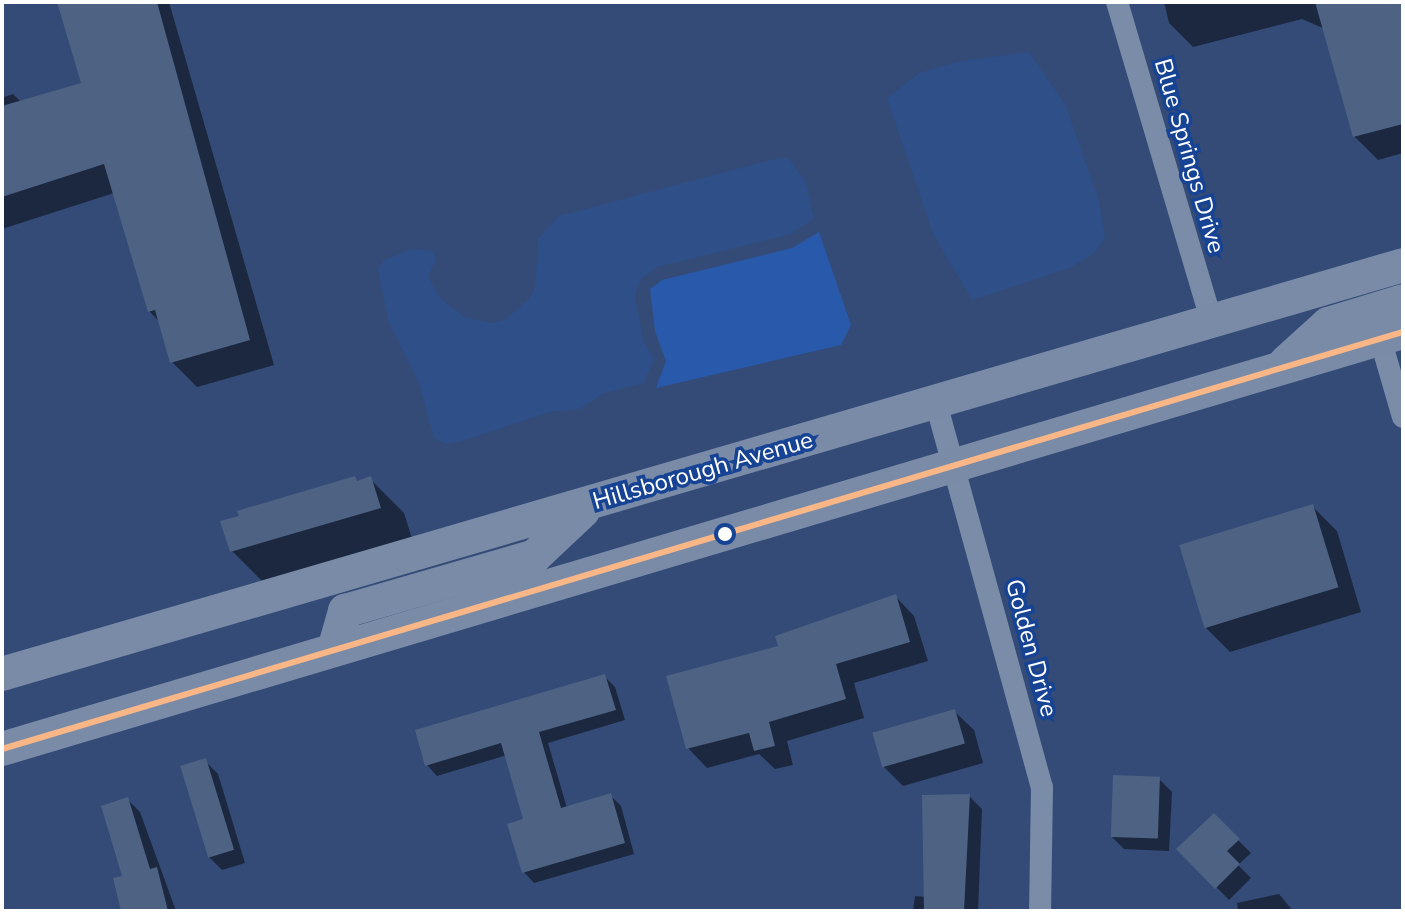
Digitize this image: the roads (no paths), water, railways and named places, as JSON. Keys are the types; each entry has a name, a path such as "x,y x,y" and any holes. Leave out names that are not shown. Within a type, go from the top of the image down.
{"main road":[{"name":"Hillsborough Avenue","path":"2,674 1403,265"},
{"path":"1279,368 1328,324 1403,301"},
{"path":"2,749 1392,335"},
{"path":"334,650 345,611 535,556 589,505"}],"street":[{"name":"Blue Springs Drive","path":"1117,2 1212,323"},
{"path":"1392,335 1403,417"},
{"name":"Golden Drive","path":"936,403 1042,787 1040,911"}]}
